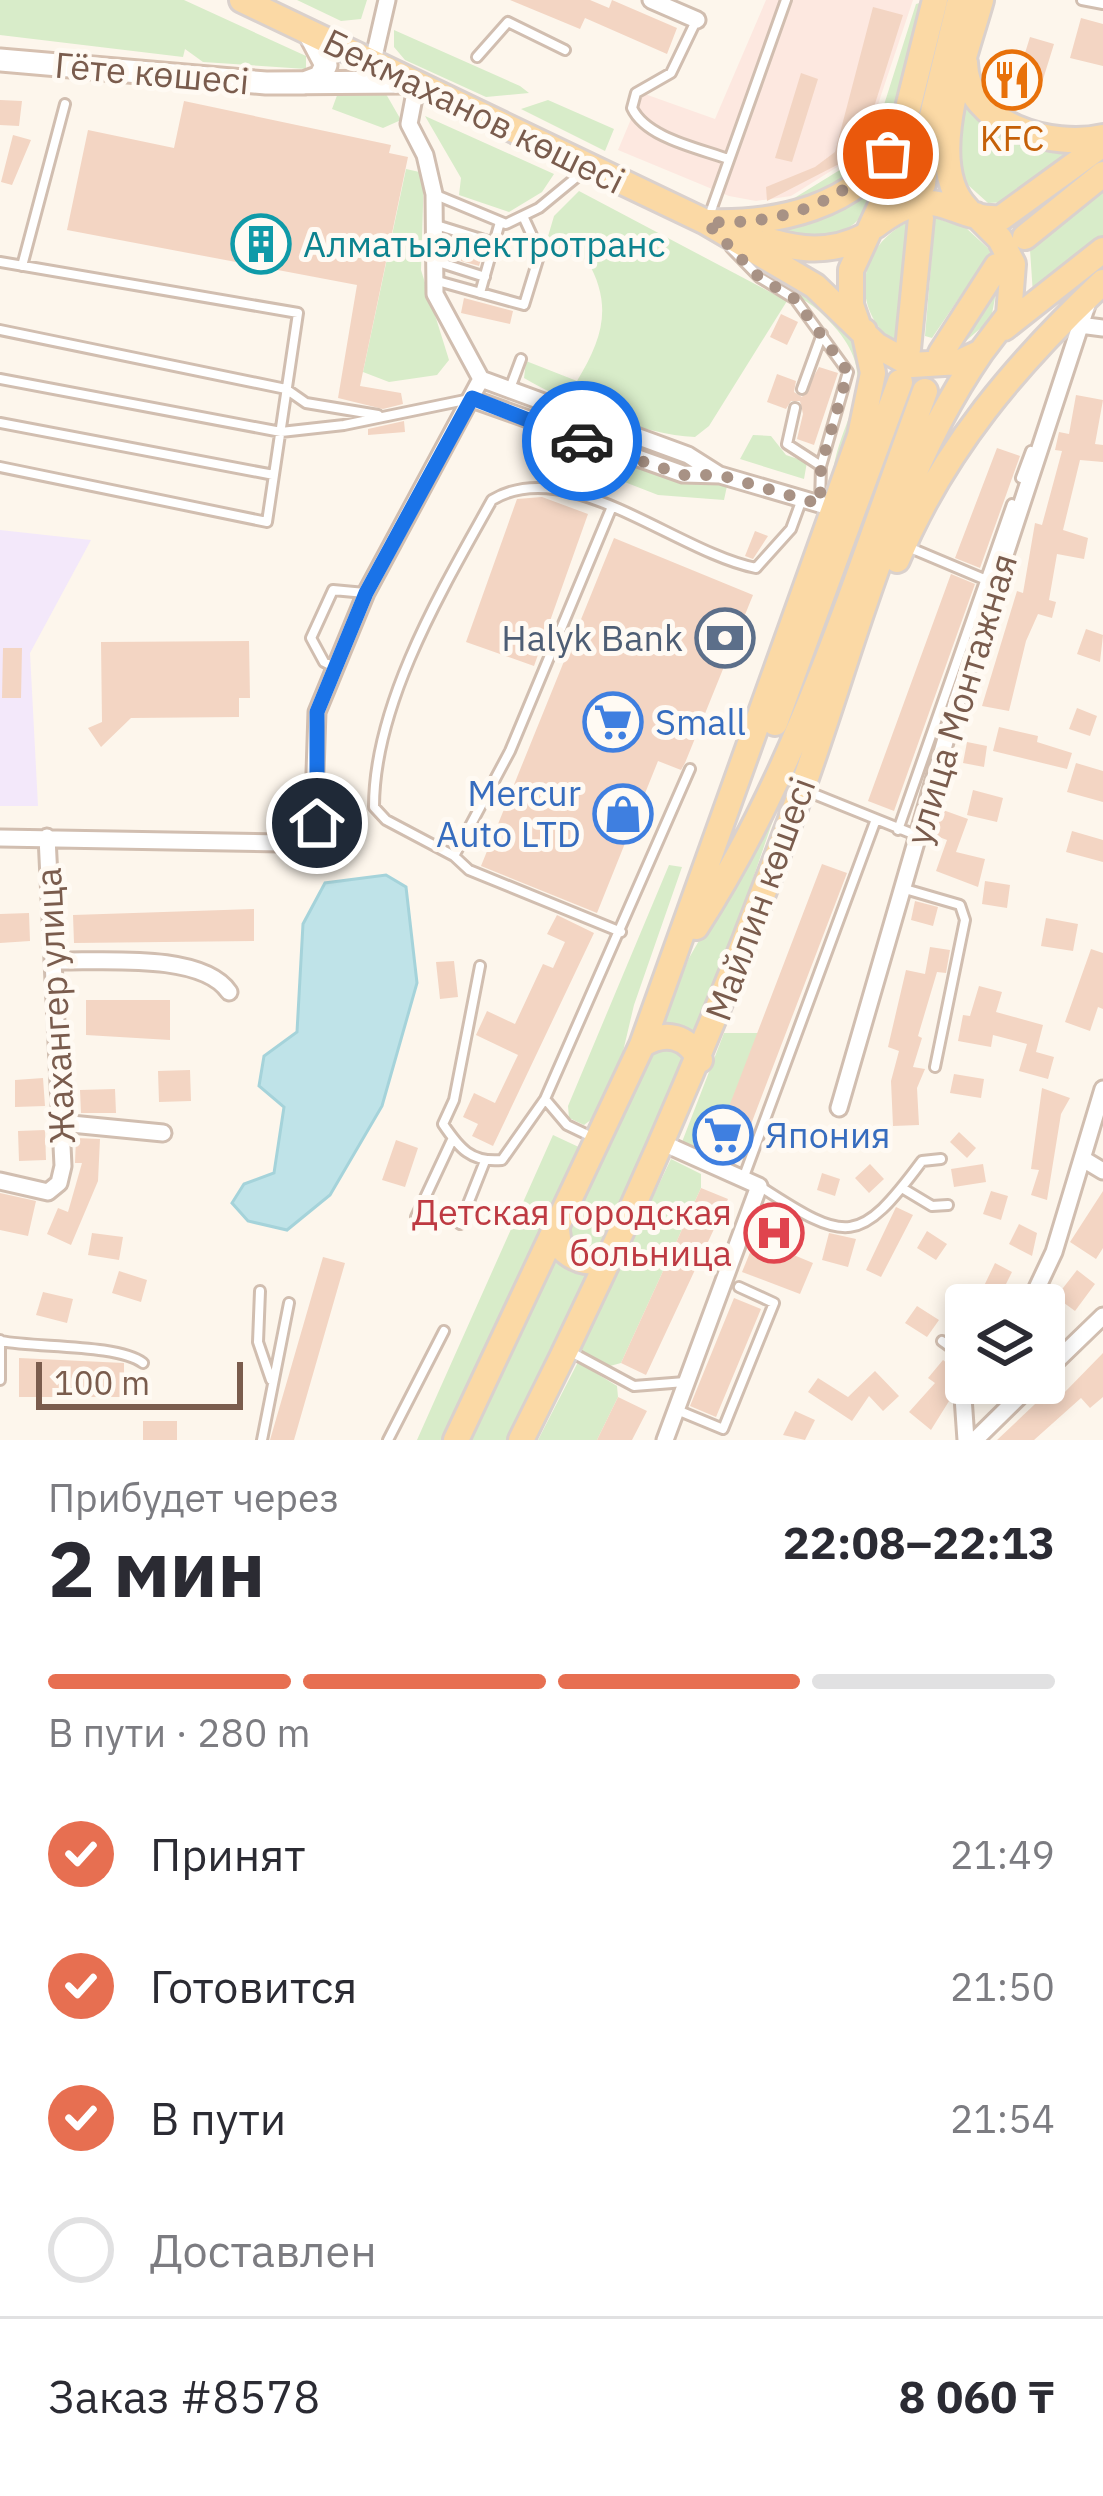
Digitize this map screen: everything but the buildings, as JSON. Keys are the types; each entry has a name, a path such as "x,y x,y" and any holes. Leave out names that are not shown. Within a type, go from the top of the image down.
{"main road":[{"name":"Бекмаханов көшесі","path":"242,0 706,222 815,286 861,328"},
{"path":"935,0 887,192 851,270 851,305 861,328 889,355 937,367 981,352 1002,329 1103,250"},
{"path":"922,184 930,124 960,0"},
{"path":"981,0 947,164 953,196 1012,238"},
{"path":"304,83 320,77 326,65 308,30"},
{"name":"Гёте көшесі","path":"0,60 304,83 417,82"},
{"path":"965,60 966,81 976,98 1006,122 1065,141 1103,140"},
{"path":"706,222 753,224 818,205 858,182 898,137"},
{"path":"869,232 905,206 932,202 994,219 1010,214 1103,140"},
{"path":"1012,238 1103,174"},
{"path":"908,349 921,218"},
{"name":"Бекмаханов көшесі","path":"706,222 795,249 833,249 869,232"},
{"path":"1002,329 1014,275 1012,238"},
{"path":"941,353 997,266"},
{"path":"802,789 903,545 990,398 1030,350 1097,288"},
{"name":"Майлин көшесі","path":"456,1440 642,1045 672,964 827,506 872,388 861,328"},
{"name":"Майлин көшесі","path":"521,1440 665,1144 802,789 900,511 927,447 981,352"},
{"name":"Майлин көшесі","path":"672,964 774,726 900,382"},
{"name":"Майлин көшесі","path":"672,964 719,892 778,775 925,392"},
{"path":"642,1045 664,1036 681,1039 700,1060"},
{"path":"556,1232 559,1246 583,1262 598,1263 615,1255"}],"street":[{"path":"373,61 387,0"},
{"path":"651,0 698,20"},
{"path":"417,82 410,124 425,155 434,194 433,279 444,317 481,379 688,455 720,475"},
{"name":"улица Монтажная","path":"839,1108 983,602 1097,288"},
{"path":"1080,325 1103,328"},
{"name":"Жахангер улица","path":"0,838 304,839 317,823 317,712 366,593 481,379"},
{"path":"472,398 683,475 720,475 827,506"},
{"name":"Жахангер улица","path":"0,1181 47,1192 59,1184 61,1123 47,837"},
{"path":"54,961 191,967 216,975 229,992"},
{"path":"1039,1284 1103,1090"},
{"path":"61,1123 163,1132"},
{"path":"665,1144 759,1186 665,1440"},
{"path":"1083,1159 1103,1171"},
{"path":"1065,1352 1103,1316"},
{"path":"963,1404 966,1440"},
{"path":"975,1440 1012,1404"}],"lane":[{"path":"674,0 698,20 671,73 636,93 632,108 661,134 728,159"},
{"path":"786,0 706,222 759,277 795,299 848,372 821,466 827,506"},
{"path":"1082,0 1103,4"},
{"path":"477,57 508,22 565,50"},
{"path":"22,266 65,104"},
{"path":"434,194 500,222 523,216 573,184 589,166"},
{"path":"433,279 524,305 540,253 523,216"},
{"path":"480,293 500,222"},
{"path":"433,224 494,243"},
{"path":"432,260 485,277"},
{"path":"0,262 298,313 267,521 0,467"},
{"path":"0,330 286,389 306,403 386,416"},
{"path":"802,388 822,333"},
{"path":"509,391 521,359"},
{"path":"0,379 281,431 472,398"},
{"path":"796,408 787,443 821,466"},
{"path":"0,423 274,475"},
{"path":"1021,478 1032,449 1042,444"},
{"path":"621,932 469,870 454,856 386,820 374,807 374,780 414,646 492,500 537,484 578,493 756,568 791,529 802,498"},
{"path":"898,830 983,602 984,579 1012,504"},
{"path":"454,856 510,751 611,509"},
{"path":"903,545 984,579"},
{"path":"335,668 324,662 311,638 333,590 366,593"},
{"path":"480,966 454,1100 443,1124 461,1151 485,1162 502,1160 545,1099 690,769"},
{"path":"802,789 919,837"},
{"path":"743,1178 875,822"},
{"path":"904,888 960,905 965,920 935,1067"},
{"path":"545,1099 567,1124 598,1141"},
{"path":"416,1217 453,1139"},
{"path":"759,1186 832,1228 869,1223 922,1162 941,1159"},
{"path":"460,1224 485,1162"},
{"path":"902,1189 932,1206 948,1205"},
{"path":"676,1410 722,1434 774,1303 739,1287"},
{"path":"260,1291 258,1342 271,1381"},
{"path":"262,1440 289,1303"},
{"path":"388,1440 444,1331"},
{"path":"0,1380 0,1340 40,1348 124,1352 143,1363"},
{"path":"567,1350 634,1386 686,1382"}],"shaded area":[{"path":"766,0 913,0 865,143 850,159 791,196 756,201 729,196 618,150 642,93 715,119"},
{"path":"0,530 91,540 30,653 38,806 0,806"}],"green space":[{"path":"0,0 184,0 306,56 306,69 203,62 185,49 183,57 0,35"},
{"path":"297,0 367,0 361,19 341,21"},
{"path":"927,1 907,81 886,136 846,176 770,213 869,152 916,4"},
{"path":"394,30 529,93 486,97 405,60 394,47"},
{"path":"339,90 386,94 401,120 383,128 332,109"},
{"path":"963,92 1086,147 1007,202 988,203 957,175"},
{"path":"548,100 614,129 605,151 521,109"},
{"path":"425,116 554,174 542,192 509,212 459,195 461,178"},
{"path":"406,169 424,173 421,270 449,360 437,375 389,382 363,372"},
{"path":"879,174 872,198 850,227 818,236 756,229"},
{"path":"1103,189 1103,240 1033,294 1030,250"},
{"path":"579,191 787,301 709,426 695,437 653,431 607,416 524,378 526,361 577,381 598,336 600,292 587,260 544,250 554,216"},
{"path":"935,218 965,227 991,251 932,338 925,336"},
{"path":"908,222 906,292 896,344 871,314 865,279 878,247"},
{"path":"750,266 823,308 845,328 858,349 863,373 860,402 832,482 855,396 854,357 819,311"},
{"path":"999,277 991,319 958,348"},
{"path":"536,431 671,477 727,486 724,500 658,495 532,446"},
{"path":"753,435 771,436 786,455 807,462 804,479 740,459"},
{"path":"780,800 697,1041 662,1024 689,958"},
{"path":"669,865 682,867 634,1005 617,1077 600,1113 584,1125 569,1118 568,1106"},
{"path":"724,1033 759,1033 712,1151 682,1142"},
{"path":"669,1048 681,1055 682,1076 603,1252 585,1254 568,1244 568,1218 647,1056"},
{"path":"553,1135 583,1149 447,1440 417,1440"},
{"path":"671,1159 701,1174 701,1188 621,1363 610,1366 579,1351"},
{"path":"553,1254 593,1271 508,1440 465,1440"},
{"path":"578,1362 617,1386 618,1397 597,1440 538,1440"}],"water":[{"path":"386,875 406,887 417,983 382,1106 330,1195 287,1230 248,1221 232,1203 244,1184 274,1173 284,1107 259,1086 264,1056 297,1032 303,924 325,883"}],"way so far":[{"path":"582,441 683,475 720,475 820,504 821,466 848,372 795,299 759,277 706,222 753,224 802,212 858,182 888,154"}],"place":[{"name":"KFC","path":"1012,80"},
{"name":"Алматыэлектротранс","path":"261,244"},
{"name":"Halyk Bank","path":"725,638"},
{"name":"Small","path":"613,722"},
{"name":"Mercur Auto LTD","path":"623,814"},
{"name":"Япония","path":"723,1135"},
{"name":"Детская городская больница","path":"774,1233"}],"route":[{"path":"317,823 317,712 366,593 472,398 582,441"}]}
